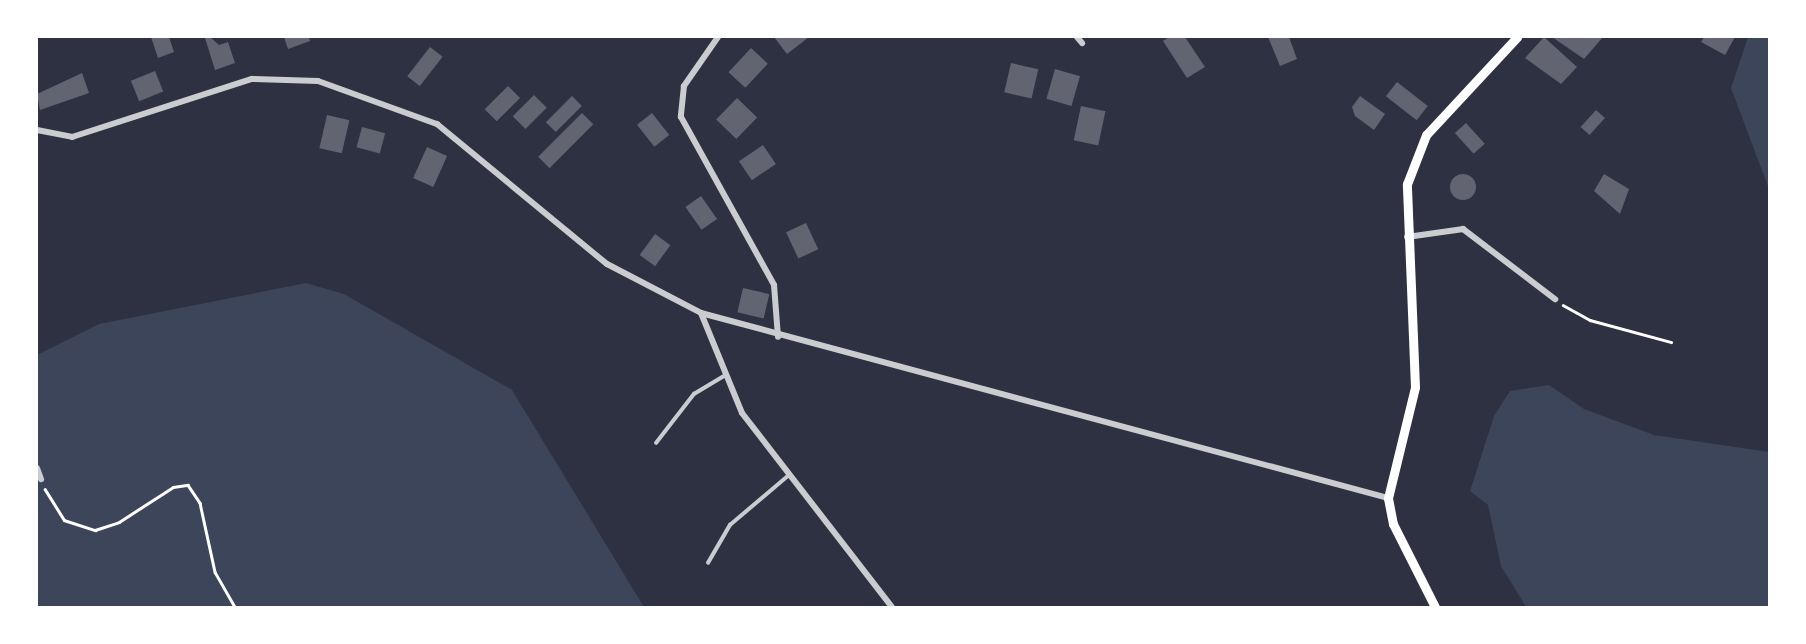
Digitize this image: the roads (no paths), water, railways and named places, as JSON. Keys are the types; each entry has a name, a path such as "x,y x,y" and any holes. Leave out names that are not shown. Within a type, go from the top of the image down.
{"main road":[{"path":"1435,607 1393,524 1388,498 1415,387 1407,184 1417,150 1441,115 1517,37"}],"street":[{"path":"718,37 684,86 681,117 774,285 778,337"},
{"path":"37,130 72,137 252,79 318,81 438,124 607,264 701,313 778,337 1388,498"},
{"path":"1407,237 1463,229 1555,299"},
{"path":"701,313 724,376 788,476 892,607"},
{"path":"37,468 41,479"}],"lane":[{"path":"656,443 694,394 724,376"},
{"path":"708,563 730,525 788,476"}]}
